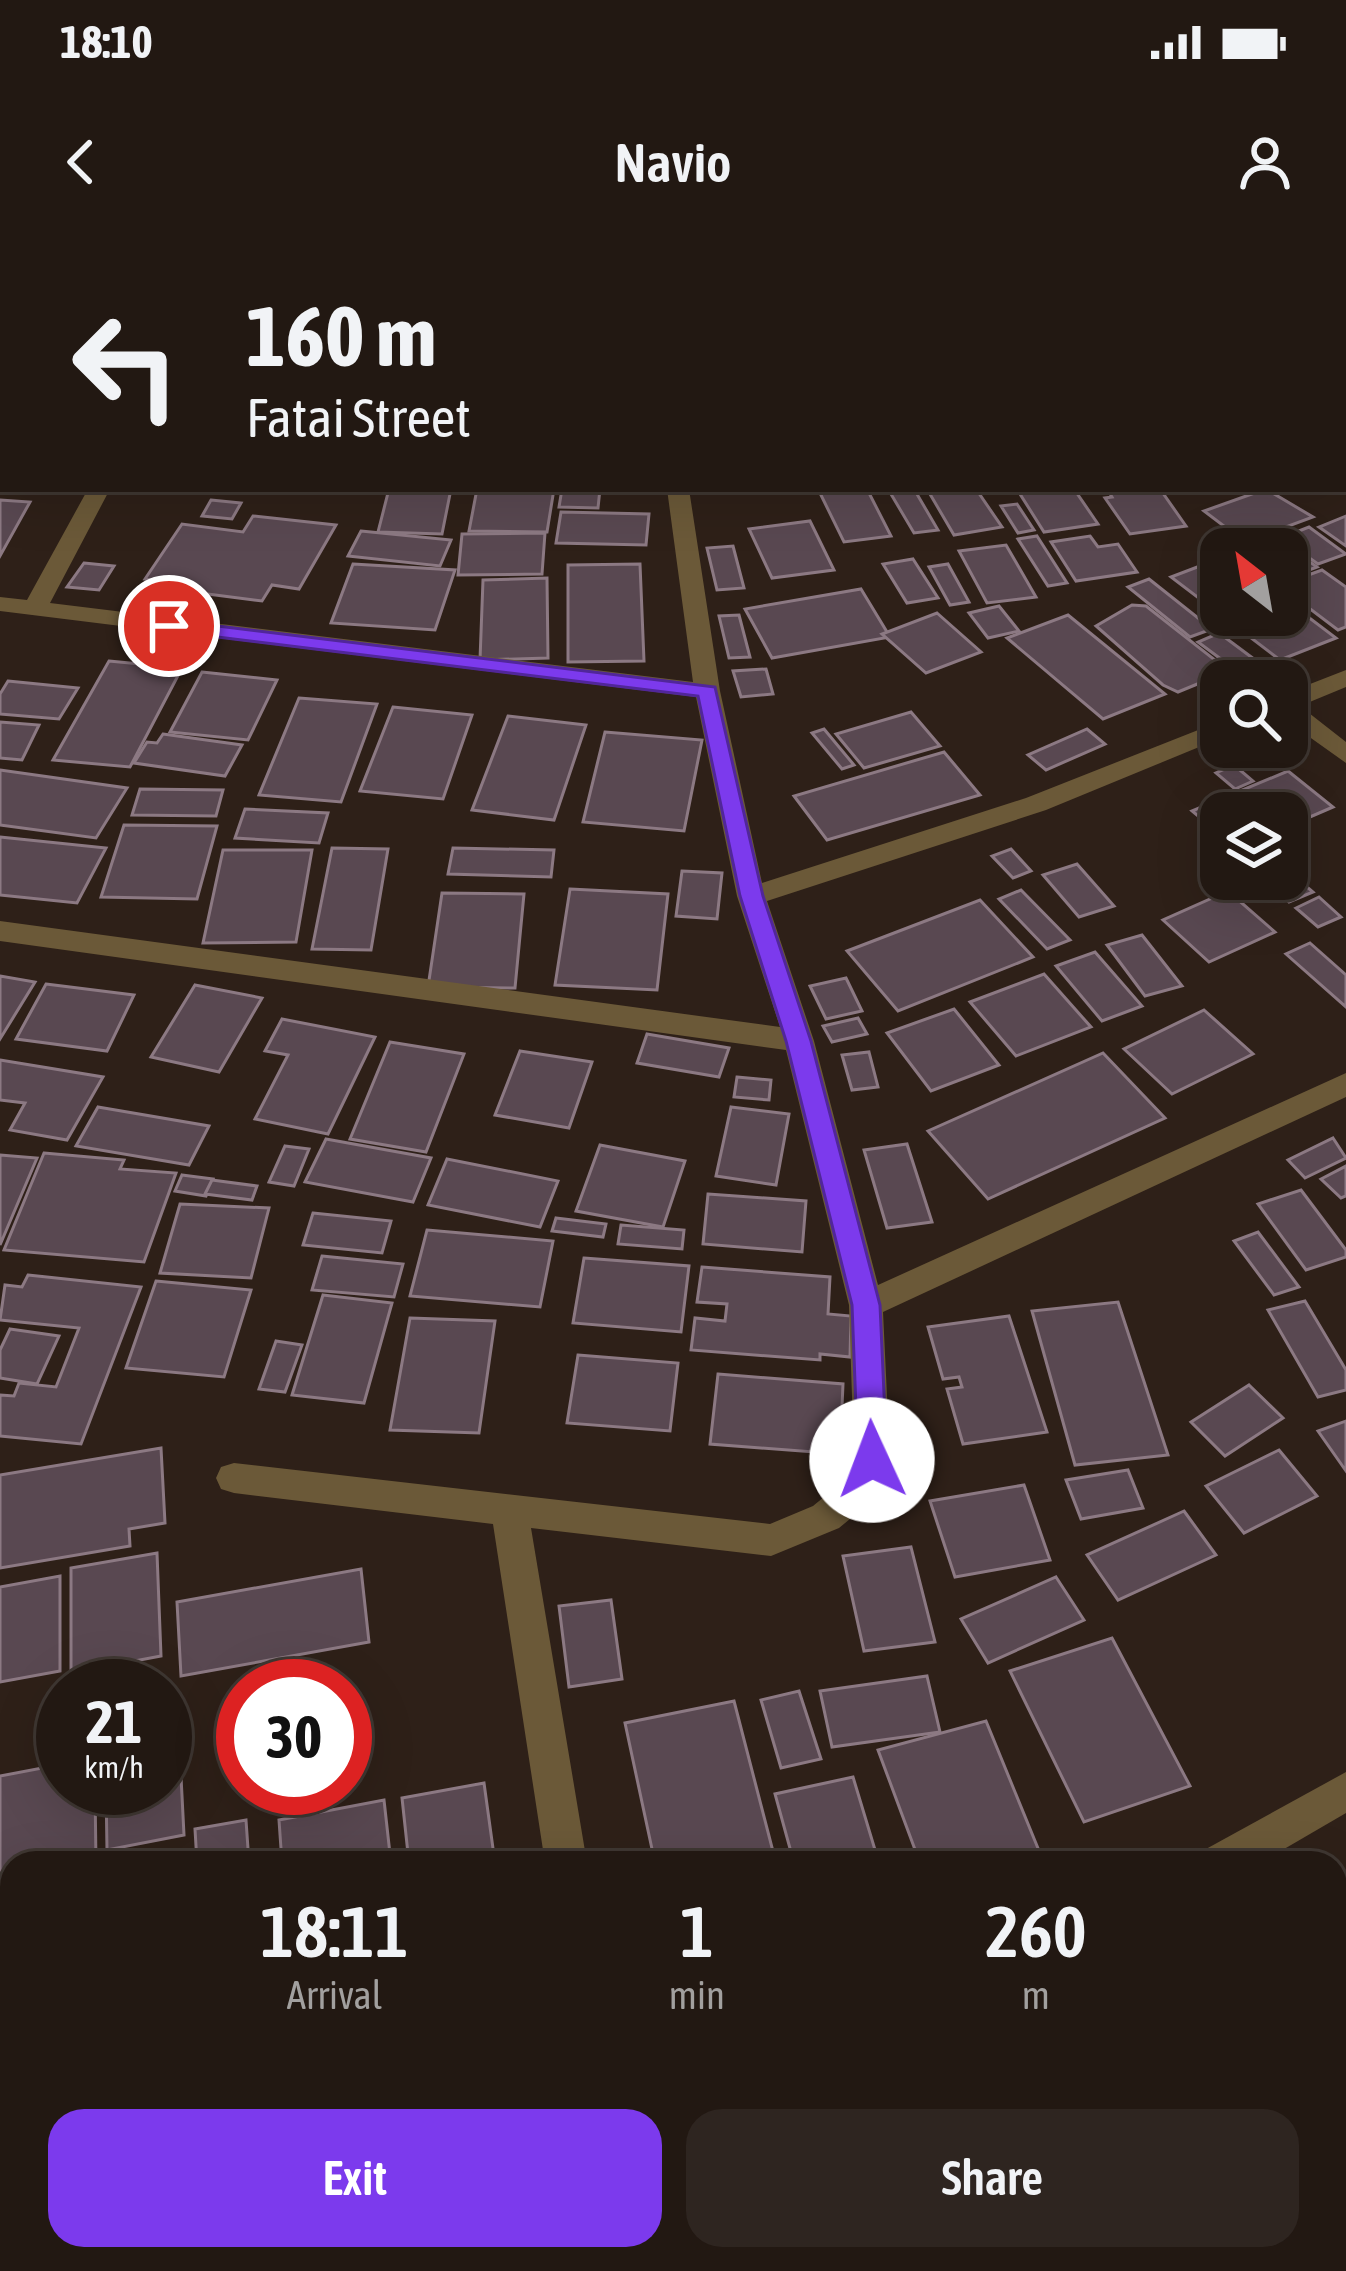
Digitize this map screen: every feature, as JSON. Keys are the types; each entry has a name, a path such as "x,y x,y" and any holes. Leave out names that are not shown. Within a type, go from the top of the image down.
{"street":[{"path":"34,610 97,492"},
{"path":"234,1478 771,1540 826,1517 854,1494 872,1460 866,1305 799,1041 751,896 707,691 678,492"},
{"path":"0,604 707,691"},
{"path":"1308,695 1346,678"},
{"path":"1308,723 1346,755"},
{"path":"751,896 1036,804 1200,738"},
{"path":"0,931 799,1041"},
{"path":"866,1305 1346,1084"},
{"path":"509,1507 564,1851"},
{"path":"1242,1851 1346,1791"}],"building":[{"path":"388,492 450,492 442,534 378,532"},
{"path":"476,492 554,492 547,532 469,531"},
{"path":"562,492 600,492 598,508 559,507"},
{"path":"819,492 869,492 891,536 844,542"},
{"path":"890,492 916,492 938,530 914,533"},
{"path":"929,492 978,492 1002,527 954,535"},
{"path":"1076,492 1098,524 1044,532 1020,494"},
{"path":"1109,492 1162,492 1186,526 1130,534 1105,498 1112,497"},
{"path":"1258,492 1271,492 1313,517 1283,528 1226,528 1204,511"},
{"path":"0,500 30,502 0,556"},
{"path":"211,500 241,503 232,519 202,516"},
{"path":"1017,504 1034,530 1018,533 1001,506"},
{"path":"561,512 649,514 646,545 556,543"},
{"path":"253,516 336,525 299,589 272,585 262,601 169,589 173,583 145,579 182,524 243,532"},
{"path":"1346,516 1346,546 1319,527"},
{"path":"810,521 834,570 772,578 749,529"},
{"path":"1306,528 1346,554 1318,564 1308,557"},
{"path":"361,531 451,540 440,566 348,556"},
{"path":"545,533 542,574 458,575 462,534"},
{"path":"1037,536 1067,583 1048,586 1018,539"},
{"path":"1090,536 1098,547 1118,544 1137,572 1076,581 1051,542"},
{"path":"1006,545 1036,597 987,603 959,551"},
{"path":"733,546 744,588 717,590 707,548"},
{"path":"913,559 938,598 907,603 883,564"},
{"path":"84,563 114,566 99,590 67,587"},
{"path":"353,564 455,570 435,630 331,623"},
{"path":"640,564 644,661 568,662 568,565"},
{"path":"948,564 969,602 950,605 929,567"},
{"path":"1200,566 1200,599 1171,577"},
{"path":"1322,570 1346,587 1346,627 1338,630 1308,607 1308,575"},
{"path":"547,578 548,658 480,660 483,580"},
{"path":"1149,579 1200,619 1200,633 1190,637 1128,587"},
{"path":"861,589 890,637 772,658 745,609"},
{"path":"1132,605 1146,606 1215,660 1200,660 1200,683 1178,692 1163,685 1096,626"},
{"path":"999,606 1019,631 988,638 969,613"},
{"path":"937,613 981,652 926,673 882,634"},
{"path":"739,615 750,657 729,658 719,616"},
{"path":"1068,615 1165,694 1103,719 1007,638"},
{"path":"1308,617 1336,638 1280,660 1249,636 1308,636"},
{"path":"1223,636 1255,660 1222,660 1198,642"},
{"path":"109,661 182,668 130,767 53,760"},
{"path":"766,669 773,694 741,697 733,671"},
{"path":"202,672 277,680 248,740 170,732"},
{"path":"8,681 78,688 59,719 0,714 0,694"},
{"path":"299,698 377,704 341,802 259,795"},
{"path":"393,707 472,715 443,799 360,791"},
{"path":"911,712 940,746 864,768 836,734"},
{"path":"508,716 586,725 554,820 472,810"},
{"path":"0,722 39,725 22,760 0,758"},
{"path":"824,729 854,765 842,769 812,733"},
{"path":"1087,729 1105,744 1046,770 1028,755"},
{"path":"605,732 702,740 684,831 583,822"},
{"path":"163,734 242,745 225,776 134,763 147,742 157,743"},
{"path":"944,752 980,795 827,840 794,796"},
{"path":"1238,768 1253,781 1235,789 1216,773"},
{"path":"0,770 127,788 96,838 0,825"},
{"path":"1288,771 1333,807 1308,818 1308,792 1238,792"},
{"path":"140,789 223,790 216,816 132,815"},
{"path":"245,809 328,813 319,843 235,838"},
{"path":"124,825 217,826 197,899 101,897"},
{"path":"0,837 106,848 77,903 0,895"},
{"path":"332,848 388,849 371,950 312,949"},
{"path":"453,848 554,850 551,877 448,874"},
{"path":"1011,849 1031,871 1013,878 992,856"},
{"path":"223,850 312,850 296,942 203,943"},
{"path":"1077,864 1114,906 1079,917 1043,875"},
{"path":"682,871 722,873 717,919 676,916"},
{"path":"570,889 668,894 657,990 555,985"},
{"path":"1021,890 1070,940 1047,949 999,899"},
{"path":"442,893 524,894 515,988 428,987"},
{"path":"1319,897 1341,917 1318,927 1296,908"},
{"path":"980,900 1033,957 898,1011 847,951"},
{"path":"1208,900 1238,900 1275,932 1209,962 1163,920"},
{"path":"1142,935 1182,986 1145,996 1107,945"},
{"path":"1310,943 1346,975 1346,1007 1286,954"},
{"path":"1095,952 1142,1006 1102,1021 1056,966"},
{"path":"1044,974 1091,1027 1016,1056 970,1002"},
{"path":"0,976 35,982 0,1039"},
{"path":"846,978 862,1011 826,1019 810,986"},
{"path":"46,984 134,995 107,1051 16,1039"},
{"path":"195,985 262,998 219,1072 151,1057"},
{"path":"954,1009 999,1065 931,1091 887,1033"},
{"path":"1204,1010 1253,1054 1172,1094 1124,1049"},
{"path":"858,1018 867,1034 832,1042 823,1026"},
{"path":"282,1019 375,1037 328,1134 255,1119 288,1055 265,1051"},
{"path":"647,1034 729,1048 719,1077 637,1063"},
{"path":"390,1042 464,1054 426,1152 350,1139"},
{"path":"520,1051 592,1062 569,1128 495,1115"},
{"path":"869,1052 878,1087 852,1090 842,1055"},
{"path":"1103,1053 1165,1118 988,1199 928,1131"},
{"path":"0,1060 103,1077 67,1140 10,1130 25,1103 0,1100"},
{"path":"737,1077 771,1080 769,1100 734,1097"},
{"path":"98,1107 209,1126 189,1165 76,1146"},
{"path":"731,1107 789,1114 776,1185 716,1176"},
{"path":"1333,1138 1346,1158 1305,1178 1288,1160"},
{"path":"326,1139 431,1158 413,1202 305,1182"},
{"path":"907,1144 932,1222 887,1228 864,1150"},
{"path":"600,1145 685,1161 663,1227 576,1211"},
{"path":"285,1146 309,1149 294,1186 269,1182"},
{"path":"44,1153 124,1160 120,1169 176,1173 144,1262 4,1250"},
{"path":"0,1155 37,1158 0,1245"},
{"path":"447,1159 558,1181 540,1227 428,1205"},
{"path":"1346,1166 1346,1196 1341,1198 1321,1179"},
{"path":"182,1175 213,1179 206,1196 175,1191"},
{"path":"212,1180 257,1186 252,1200 205,1194"},
{"path":"1301,1190 1346,1250 1346,1257 1306,1270 1258,1204"},
{"path":"708,1194 806,1201 802,1252 703,1244"},
{"path":"180,1204 269,1208 251,1278 160,1273"},
{"path":"313,1213 391,1221 382,1253 303,1245"},
{"path":"556,1218 606,1224 603,1237 552,1231"},
{"path":"621,1225 684,1230 682,1249 618,1244"},
{"path":"427,1230 553,1241 540,1307 410,1296"},
{"path":"1258,1232 1299,1287 1274,1295 1234,1241"},
{"path":"322,1256 403,1264 394,1297 312,1290"},
{"path":"584,1258 689,1266 681,1332 573,1323"},
{"path":"702,1267 830,1277 828,1314 851,1316 850,1357 820,1354 820,1360 691,1350 695,1318 725,1321 727,1304 697,1302"},
{"path":"28,1275 141,1287 81,1444 0,1436 0,1395 14,1396 19,1383 56,1387 79,1328 0,1320 5,1285 22,1287"},
{"path":"156,1281 251,1290 224,1377 126,1368"},
{"path":"323,1295 392,1303 364,1403 292,1395"},
{"path":"1305,1301 1346,1370 1346,1390 1318,1397 1268,1310"},
{"path":"1118,1302 1168,1455 1075,1465 1032,1311"},
{"path":"1009,1316 1047,1432 963,1444 947,1389 962,1387 959,1377 943,1379 928,1327"},
{"path":"410,1318 495,1321 479,1433 390,1430"},
{"path":"10,1329 59,1336 37,1384 0,1378 0,1350"},
{"path":"276,1341 302,1345 285,1392 259,1389"},
{"path":"578,1355 678,1363 670,1431 567,1423"},
{"path":"718,1374 843,1384 840,1454 710,1444"},
{"path":"1249,1385 1283,1418 1225,1456 1191,1422"},
{"path":"1346,1421 1346,1471 1318,1431"},
{"path":"161,1448 165,1523 129,1529 130,1546 0,1568 0,1475"},
{"path":"1279,1450 1317,1496 1244,1533 1206,1486"},
{"path":"1128,1470 1143,1508 1081,1519 1066,1480"},
{"path":"1024,1485 1050,1560 955,1577 930,1501"},
{"path":"1184,1511 1216,1555 1118,1600 1087,1555"},
{"path":"911,1547 935,1642 864,1651 843,1556"},
{"path":"157,1553 161,1656 71,1659 71,1568"},
{"path":"361,1569 369,1642 275,1659 216,1659 216,1670 192,1674 192,1659 180,1659 177,1602"},
{"path":"60,1576 60,1659 36,1659 36,1675 0,1682 0,1587"},
{"path":"1056,1577 1084,1620 988,1663 961,1619"},
{"path":"611,1600 622,1679 569,1687 559,1606"},
{"path":"1112,1638 1190,1786 1084,1822 1010,1671"},
{"path":"927,1676 940,1732 832,1747 820,1691"},
{"path":"799,1691 821,1759 781,1768 761,1700"},
{"path":"734,1701 773,1851 652,1851 625,1723"},
{"path":"986,1721 1039,1851 916,1851 878,1750"},
{"path":"36,1769 36,1815 95,1815 96,1851 0,1851 0,1776"},
{"path":"853,1777 875,1851 791,1851 775,1794"},
{"path":"484,1783 493,1851 408,1851 402,1798"},
{"path":"384,1800 390,1851 281,1851 279,1820 372,1815 372,1802"},
{"path":"106,1815 183,1815 184,1835 107,1850"},
{"path":"246,1820 248,1851 196,1851 195,1829"}],"route":[{"path":"169,626 707,691 751,896 799,1041 866,1305 872,1460"}]}
